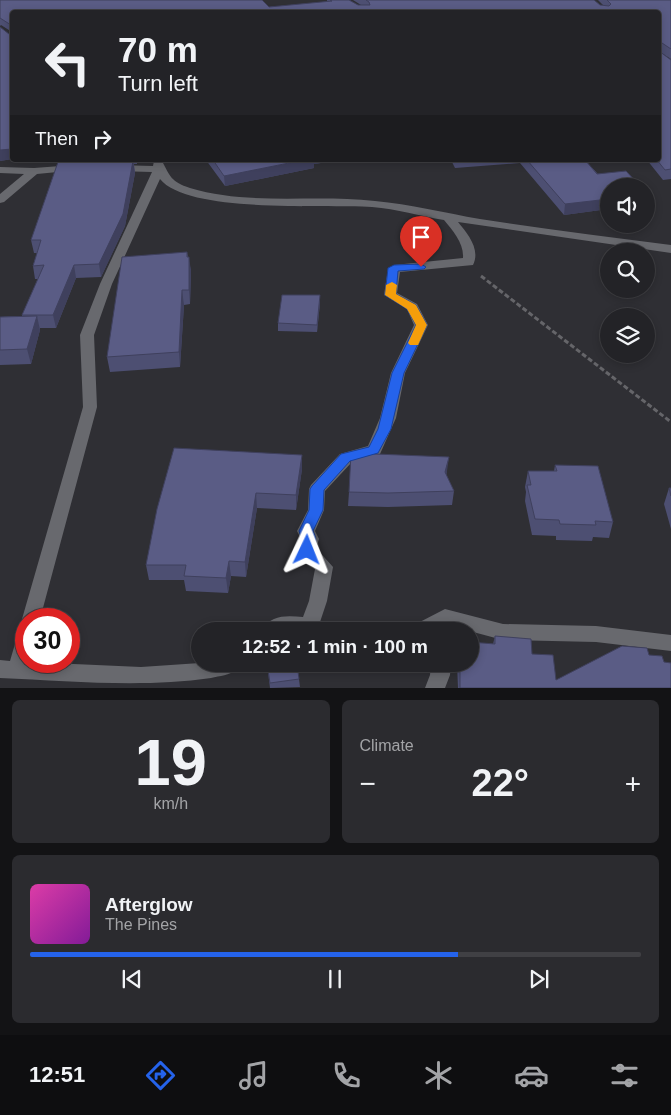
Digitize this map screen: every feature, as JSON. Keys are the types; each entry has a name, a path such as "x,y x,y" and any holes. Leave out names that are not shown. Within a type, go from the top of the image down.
{"street":[{"path":"106,167 158,164"},
{"path":"158,164 168,182 177,187 227,200 372,204 448,217 671,249"},
{"path":"34,608 90,407 87,335 106,284 158,164"},
{"path":"0,170 34,171 88,167"},
{"path":"0,200 34,171"},
{"path":"316,622 324,567 307,550 310,538 306,531 316,510 317,489 346,458 374,450 388,418 398,373 421,325 412,307 390,295 394,268 469,262 470,251 448,217"},
{"path":"479,629 503,632 596,634 671,643"},
{"path":"15,657 9,669 141,676 197,672"},
{"path":"435,688 440,672"}],"path":[{"path":"465,263 671,422"}],"building":[{"path":"0,0 262,0 269,7 332,1 330,0 349,0 358,5 370,5 366,0 594,0 600,5 609,6 611,4 607,0 671,0 671,49 661,43 661,10 10,10 10,24 0,18"},
{"path":"0,27 9,34 10,149 0,150"},
{"path":"661,52 671,60 671,169 665,170 659,162 661,162"},
{"path":"58,162 133,162 123,214 99,264 74,265 53,315 22,315 44,265 33,266 41,240 31,240"},
{"path":"214,162 294,162 224,176"},
{"path":"529,162 587,162 597,174 626,171 633,178 600,178 600,200 565,204"},
{"path":"187,252 187,257 189,257 189,290 182,290 179,352 107,357 122,257"},
{"path":"282,295 320,295 317,325 278,323"},
{"path":"37,316 27,349 0,350 0,317"},
{"path":"174,448 302,455 296,495 256,493 245,562 229,561 226,578 184,576 186,565 146,565 157,509"},
{"path":"351,453 449,457 445,472 454,491 349,492"},
{"path":"555,465 598,466 613,522 595,521 596,525 560,524 559,520 535,519 527,485 531,485 528,471 557,471"},
{"path":"495,636 531,639 532,654 553,655 556,680 622,646 647,648 649,655 662,656 664,662 671,663 671,688 460,688 460,672 479,672 479,643 495,644"},
{"path":"268,672 298,672 299,679 270,683"}],"slow traffic":[{"path":"392,285 390,295 412,307 421,325 414,343"}],"route":[{"path":"307,550 310,538 306,531 316,510 317,489 346,458 374,450 380,440 388,418 395,381 421,325 412,307 390,295 394,268 421,267"}]}
